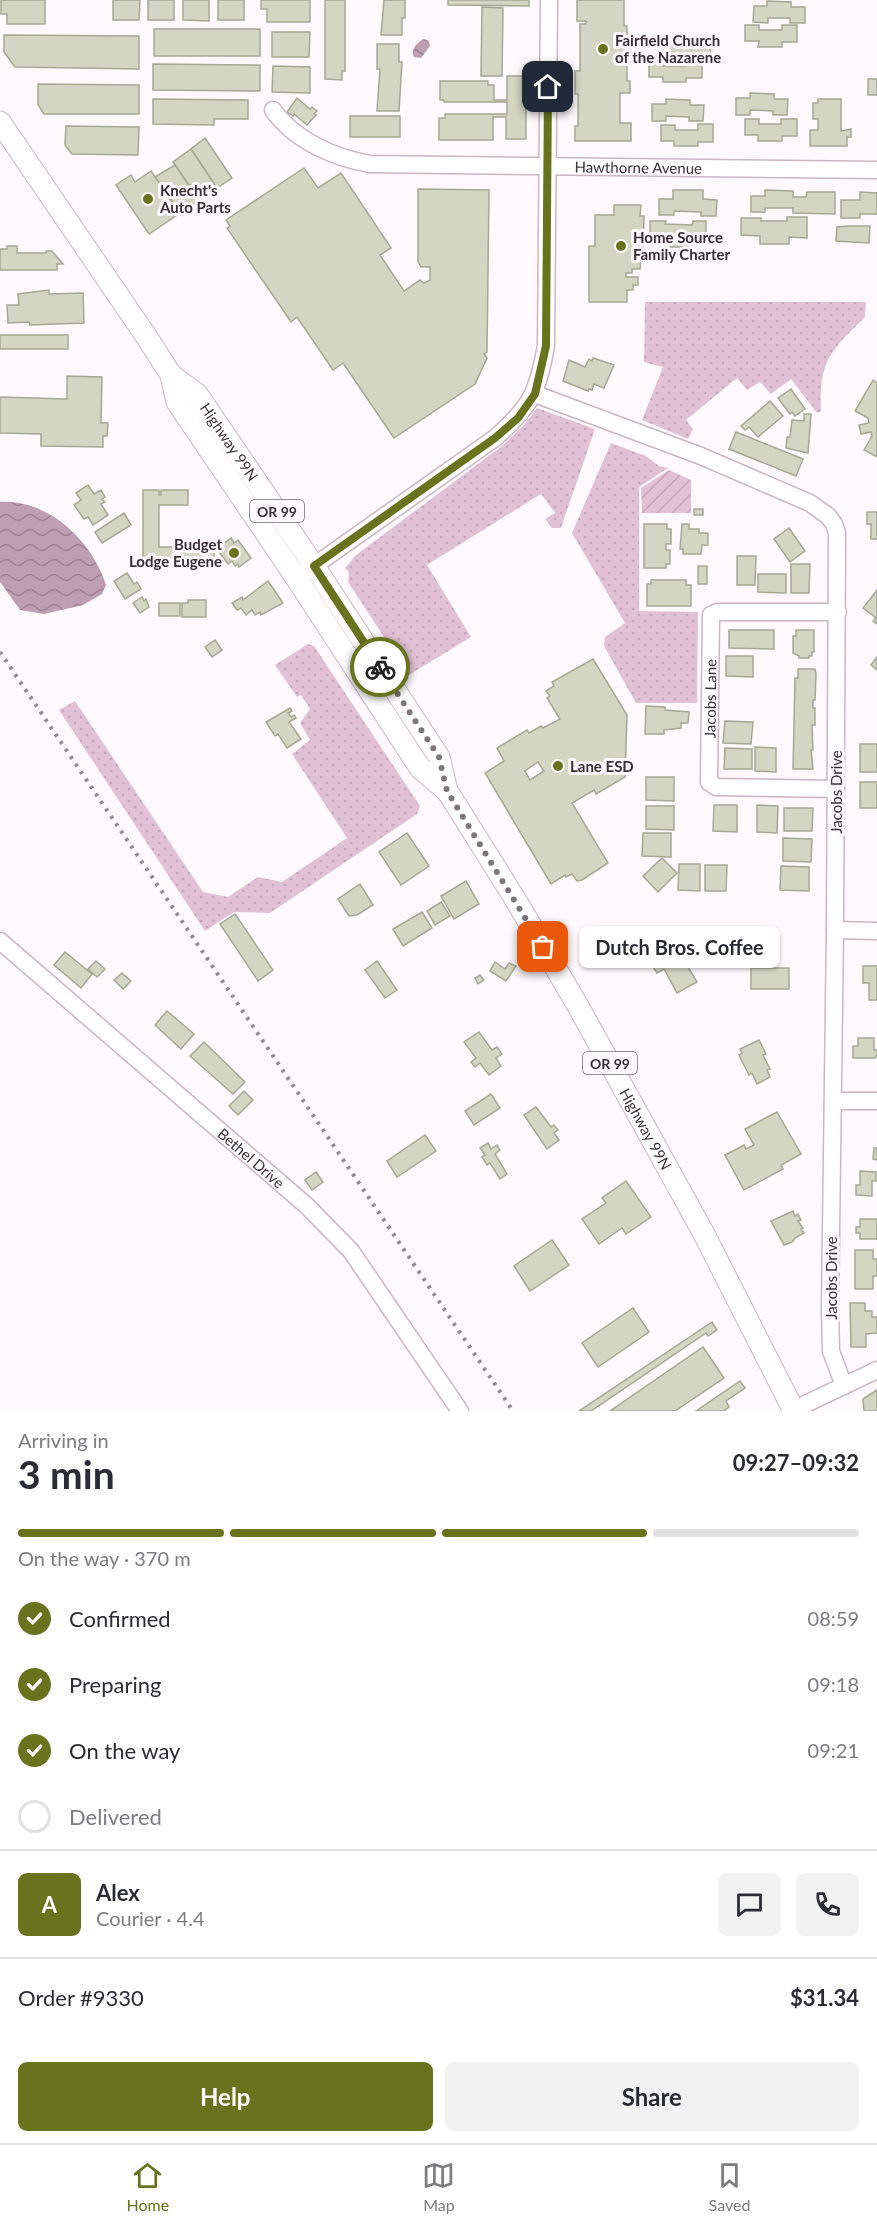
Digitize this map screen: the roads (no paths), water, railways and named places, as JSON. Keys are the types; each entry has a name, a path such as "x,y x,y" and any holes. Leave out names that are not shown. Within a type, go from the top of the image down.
{"main road":[{"name":"Highway 99N","path":"0,122 171,375 197,394 314,566 439,757 447,791"},
{"name":"Highway 99N","path":"171,375 177,402 297,579 420,768 447,791 522,911 625,1089 703,1232 794,1411"}],"street":[{"path":"297,579 495,438 518,418 535,394 546,346 549,0"},
{"name":"Hawthorne Avenue","path":"273,110 292,130 317,147 352,161 370,164 877,170"},
{"name":"Jacobs Drive","path":"535,394 701,456 810,503 834,524 837,533 831,1348 844,1386"},
{"name":"Jacobs Lane","path":"836,789 716,787 709,782 708,757 711,615 717,612 838,612"},
{"path":"835,930 877,931"},
{"name":"Bethel Drive","path":"0,940 314,1213 351,1251 460,1411"},
{"path":"833,1101 877,1101"},
{"path":"794,1411 877,1370"}],"water":[{"path":"424,39 429,41 430,46 421,58 414,57 415,46"},
{"path":"0,502 18,503 35,508 51,515 66,526 90,553 99,569 106,585 102,594 83,605 44,614 20,610 0,582"}],"railway":[{"path":"0,652 513,1411"}],"place":[{"name":"Fairfield Church of the Nazarene","path":"603,49"},
{"name":"Knecht's Auto Parts","path":"148,199"},
{"name":"Home Source Family Charter","path":"621,246"},
{"name":"Budget Lodge Eugene","path":"234,553"},
{"name":"Lane ESD","path":"558,766"},
{"name":"Dutch Bros. Coffee","path":"543,947"}]}
